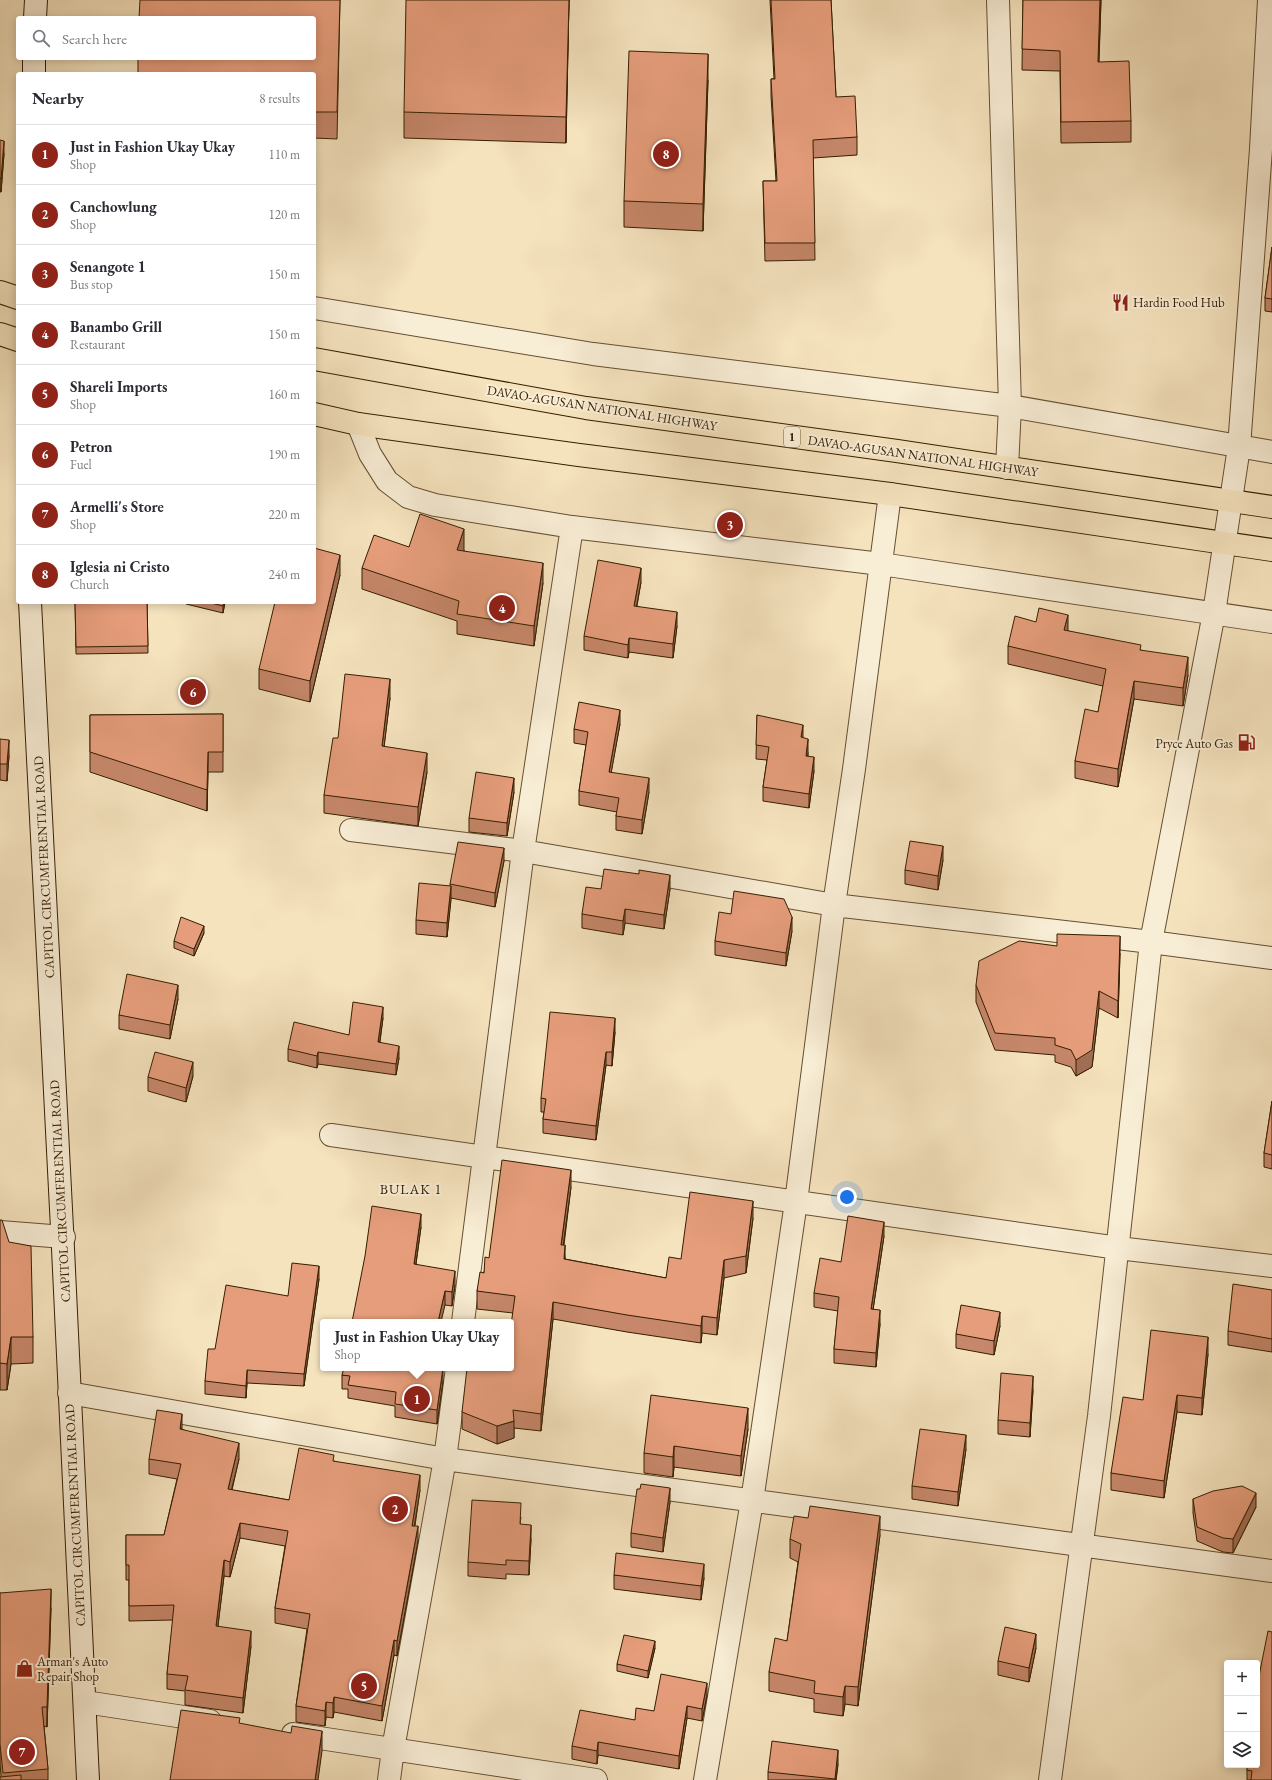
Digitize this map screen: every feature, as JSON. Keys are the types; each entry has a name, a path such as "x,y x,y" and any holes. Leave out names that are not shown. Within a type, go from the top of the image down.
{"highway":[{"path":"0,292 16,297"},
{"path":"0,334 16,339"},
{"name":"DAVAO-AGUSAN NATIONAL HIGHWAY","path":"316,359 586,408 1272,506"},
{"path":"316,414 358,424 579,455 890,494 1272,550"}],"street":[{"path":"35,16 36,0"},
{"path":"998,0 1010,406 1007,468"},
{"path":"1050,1780 1082,1545 1118,1248 1151,942 1214,612 1239,448 1261,156 1269,0"},
{"path":"34,60 34,72"},
{"path":"316,308 593,354 1010,406 1239,448 1272,452"},
{"path":"358,424 370,454 387,481 408,497 435,504 572,527 880,564 1214,612 1272,622"},
{"path":"705,1780 752,1501 796,1202 834,905 854,769 890,494"},
{"path":"463,1319 523,851 572,527"},
{"name":"CAPITOL CIRCUMFERENTIAL ROAD","path":"30,604 64,1237 69,1393 88,1780"},
{"path":"351,830 523,851 834,905 1151,942 1272,958"},
{"path":"331,1135 1118,1248 1272,1266"},
{"path":"0,1232 64,1237"},
{"path":"389,1780 393,1749 446,1458 457,1371"},
{"path":"69,1393 446,1458 1272,1571"},
{"path":"85,1702 227,1724"},
{"path":"274,1731 596,1780"}],"building":[{"path":"140,0 340,0 337,112 316,112 316,72 138,72 138,60 316,60 316,16 139,16"},
{"path":"406,0 569,0 566,117 404,112"},
{"path":"771,0 831,0 836,97 855,96 857,137 813,140 815,243 765,243 763,181 777,181 771,79 775,79"},
{"path":"1023,0 1100,0 1098,62 1129,61 1131,121 1061,122 1060,51 1022,49"},
{"path":"629,51 708,54 703,204 624,201"},
{"path":"0,140 4,141 1,179 0,178"},
{"path":"1272,247 1272,299 1265,298"},
{"path":"420,514 464,529 457,550 543,563 534,626 457,614 459,601 362,568 374,535 409,547"},
{"path":"316,549 340,555 310,681 259,669 275,604 316,604"},
{"path":"598,560 641,568 634,606 677,612 673,644 629,638 628,645 584,636"},
{"path":"75,604 147,604 148,646 76,647"},
{"path":"1039,608 1068,615 1064,630 1141,645 1140,650 1188,657 1183,688 1134,681 1118,769 1075,761 1085,709 1098,712 1106,669 1008,646 1015,616 1036,622"},
{"path":"345,674 390,679 382,746 427,753 418,807 324,795 333,738 338,738"},
{"path":"579,702 620,710 609,772 649,778 642,820 616,816 619,798 579,791 588,732 574,729"},
{"path":"223,714 223,752 208,752 207,790 90,752 90,715"},
{"path":"757,715 803,725 801,737 808,739 806,756 814,757 809,794 763,787 769,747 756,745"},
{"path":"0,739 9,740 7,764 0,764"},
{"path":"476,772 514,778 507,823 469,818"},
{"path":"910,841 943,846 938,876 905,870"},
{"path":"458,842 504,848 495,893 450,884"},
{"path":"604,869 639,874 639,870 670,875 664,915 625,909 623,921 582,914 586,887 601,889"},
{"path":"419,883 451,886 447,923 416,920"},
{"path":"734,891 784,899 792,917 786,953 715,941 719,912 731,914"},
{"path":"181,917 204,926 194,949 174,941"},
{"path":"1057,934 1120,936 1118,1001 1099,991 1092,1050 1076,1060 1071,1050 1055,1045 1055,1038 995,1033 976,985 979,961 1019,941 1057,946"},
{"path":"127,974 178,985 170,1025 119,1015"},
{"path":"353,1002 383,1007 378,1042 399,1046 396,1064 318,1052 317,1056 288,1049 294,1022 349,1035"},
{"path":"550,1012 615,1018 612,1052 606,1052 596,1126 543,1119 546,1099 541,1098"},
{"path":"155,1052 193,1062 186,1088 148,1077"},
{"path":"1272,1101 1272,1155 1264,1153"},
{"path":"502,1160 571,1170 561,1245 565,1245 564,1259 666,1278 669,1257 681,1259 690,1192 753,1201 746,1256 724,1260 717,1318 702,1316 701,1326 553,1302 541,1414 513,1410 514,1421 497,1426 462,1412 467,1371 514,1371 514,1319 512,1319 515,1296 477,1291 480,1272 484,1273 485,1257 489,1258"},
{"path":"372,1206 421,1214 414,1264 455,1271 452,1292 445,1291 439,1319 353,1319 365,1256"},
{"path":"848,1216 884,1222 871,1309 880,1310 876,1353 834,1349 839,1297 814,1293 820,1258 841,1262"},
{"path":"0,1220 2,1220 9,1242 31,1246 33,1337 11,1337 7,1364 0,1363"},
{"path":"292,1263 319,1266 304,1374 247,1370 246,1386 205,1381 208,1349 215,1349 226,1285 288,1296"},
{"path":"1233,1284 1272,1290 1272,1339 1228,1331"},
{"path":"961,1305 1000,1312 994,1341 956,1334"},
{"path":"1151,1330 1208,1337 1202,1398 1177,1395 1164,1481 1111,1473 1123,1397 1143,1400"},
{"path":"343,1371 443,1371 437,1410 395,1404 396,1392 348,1385 350,1376 342,1375"},
{"path":"1001,1373 1033,1376 1030,1423 998,1420"},
{"path":"651,1395 748,1408 741,1456 674,1446 673,1457 644,1453"},
{"path":"157,1410 182,1414 180,1429 239,1443 228,1489 289,1500 299,1448 334,1455 333,1461 420,1475 412,1526 418,1526 397,1641 394,1640 382,1706 334,1697 333,1703 326,1702 325,1711 296,1706 310,1614 275,1608 288,1531 240,1523 230,1562 224,1560 216,1626 251,1631 243,1698 185,1690 188,1676 167,1674 174,1605 129,1606 129,1565 126,1565 126,1535 164,1535 181,1464 149,1459"},
{"path":"920,1429 966,1435 958,1492 912,1486"},
{"path":"641,1484 670,1488 663,1538 631,1533 637,1489 640,1489"},
{"path":"1242,1486 1256,1493 1233,1539 1223,1538 1197,1527 1193,1499 1213,1491"},
{"path":"472,1500 521,1503 520,1524 531,1525 529,1561 506,1560 506,1565 468,1562"},
{"path":"810,1506 880,1516 858,1687 845,1686 843,1697 814,1693 815,1681 769,1672 775,1638 787,1641 801,1544 790,1539 794,1516 808,1518"},
{"path":"616,1553 704,1564 701,1586 614,1575"},
{"name":"Arman's Auto Repair Shop","path":"51,1589 47,1707 42,1707 48,1769 3,1773 0,1744 0,1593"},
{"path":"1005,1627 1036,1634 1029,1668 998,1661"},
{"path":"1268,1631 1272,1632 1272,1780 1251,1780 1252,1771 1247,1770 1247,1768 1260,1768 1260,1671"},
{"path":"624,1635 655,1641 648,1671 617,1664"},
{"path":"661,1674 707,1683 702,1709 687,1706 679,1756 598,1742 597,1751 572,1746 580,1710 635,1720 636,1708 654,1711"},
{"path":"181,1710 240,1718 239,1723 291,1733 292,1726 322,1731 315,1780 170,1780"},
{"path":"772,1741 838,1750 835,1779 768,1772"},
{"path":"21,1775 21,1780 0,1780 0,1777"}],"place":[{"name":"Iglesia ni Cristo","path":"666,154"},
{"name":"Hardin Food Hub","path":"1120,302"},
{"name":"Senangote 1","path":"730,525"},
{"name":"Banambo Grill","path":"502,608"},
{"name":"Petron","path":"193,692"},
{"name":"Pryce Auto Gas","path":"1246,743"},
{"name":"Just in Fashion Ukay Ukay","path":"417,1399"},
{"name":"Canchowlung","path":"395,1509"},
{"name":"Arman's Auto Repair Shop","path":"24,1668"},
{"name":"Shareli Imports","path":"364,1686"},
{"name":"Armelli's Store","path":"22,1752"}],"district":[{"name":"BULAK 1","path":"411,1189"}]}
